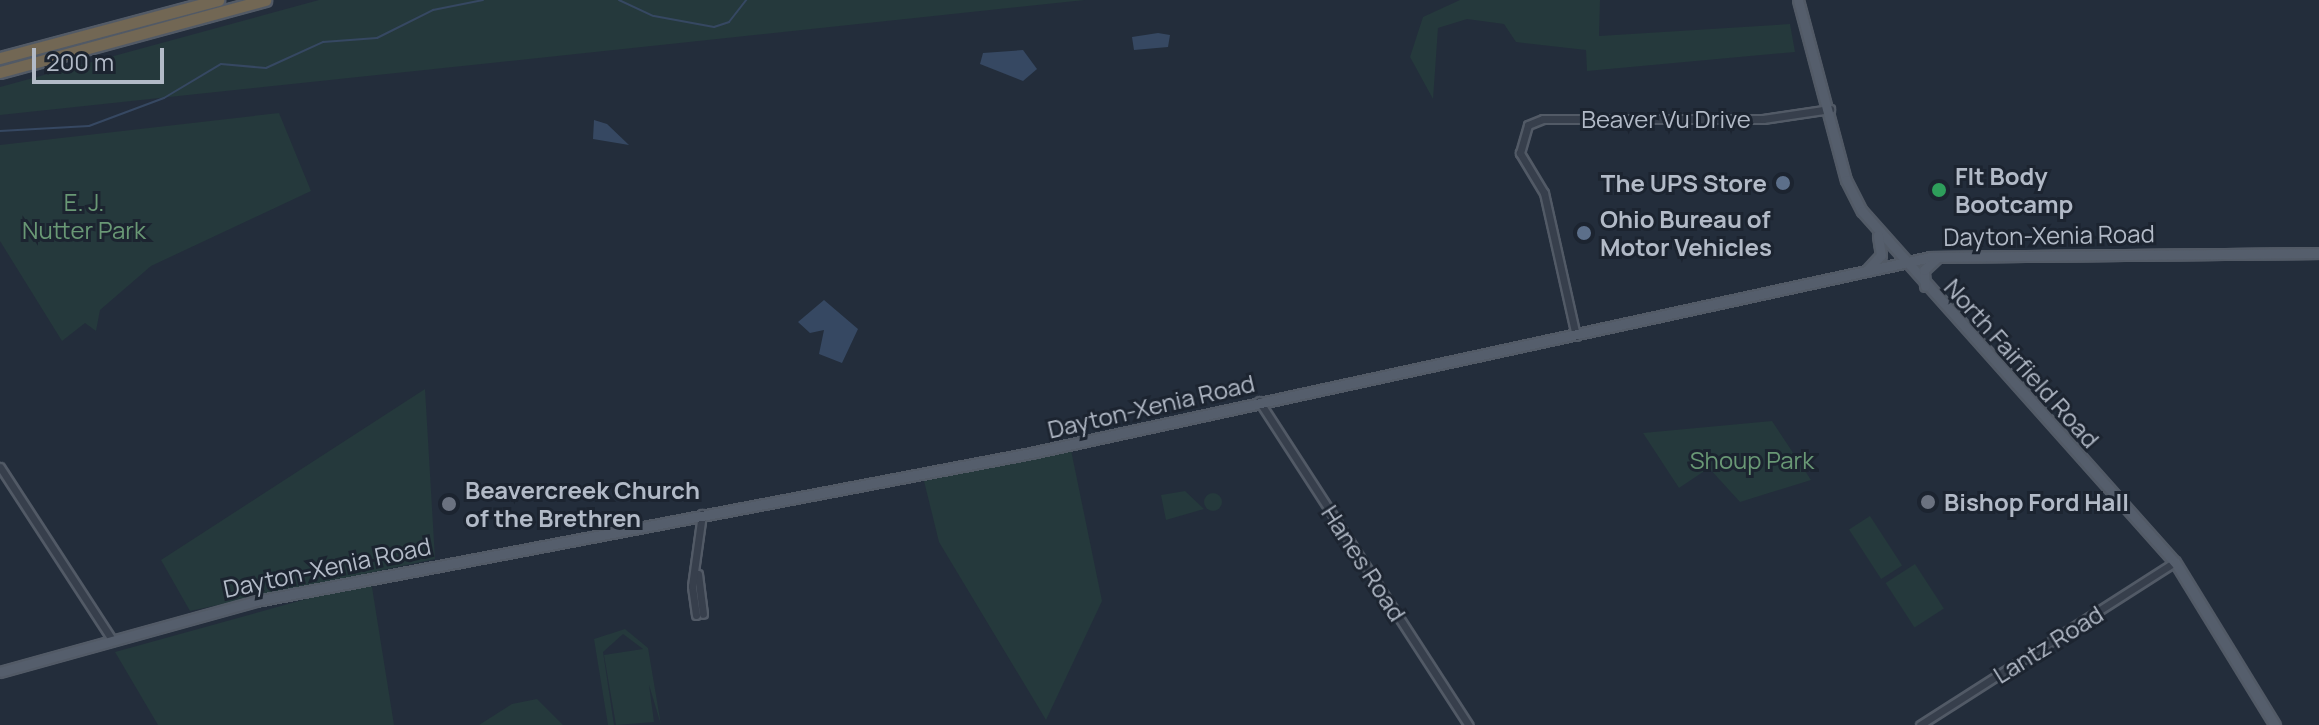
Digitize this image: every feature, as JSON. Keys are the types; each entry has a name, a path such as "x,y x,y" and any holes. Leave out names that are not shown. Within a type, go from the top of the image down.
{"highway":[{"path":"0,58 218,0"},
{"path":"0,72 265,0"}],"main road":[{"name":"North Fairfield Road","path":"1798,0 1830,109 1846,180 1878,235 2175,562 2275,725"},
{"path":"1865,272 1880,260 1878,235"},
{"name":"Dayton-Xenia Road","path":"0,672 244,604 1576,336 1941,255 2319,253"},
{"path":"1925,286 1924,270 1941,255"}],"street":[{"name":"Beaver Vu Drive","path":"1576,336 1544,193 1519,148 1525,128 1543,119 1763,119 1830,109"},
{"name":"Hanes Road","path":"1259,401 1469,725"},
{"path":"0,467 113,641"},
{"path":"700,615 698,568 702,514"},
{"name":"Lantz Road","path":"1920,725 2175,562"}],"green space":[{"path":"319,0 1085,0 0,115 0,87"},
{"path":"1460,0 1600,0 1599,36 1790,24 1795,52 1587,71 1586,50 1516,42 1504,24 1467,19 1438,28 1433,99 1410,57 1423,17"},
{"name":"E. J. Nutter Park","path":"279,113 311,191 151,266 100,310 96,331 85,323 62,341 0,241 0,145"},
{"path":"425,389 435,559 190,611 161,560"},
{"name":"Shoup Park","path":"1772,421 1811,480 1740,502 1709,468 1679,488 1643,433"},
{"path":"1071,450 1102,601 1046,720 939,542 924,481"},
{"path":"1185,491 1204,509 1166,520 1161,495"},
{"path":"1213,493 1222,502 1213,511 1204,502"},
{"path":"1870,516 1902,565 1881,579 1849,530"},
{"path":"1915,564 1944,608 1915,628 1886,583"},
{"path":"371,581 394,725 158,725 115,652"},
{"path":"625,629 648,648 661,725 649,685 654,722 616,725 604,655 643,649 623,634 603,652 614,725 608,725 594,639"},
{"path":"537,699 563,725 479,725 512,704"}],"water":[{"path":"1158,33 1170,35 1168,47 1134,50 1132,37"},
{"path":"1023,50 1037,69 1023,81 980,64 983,53"},
{"path":"594,120 607,124 629,145 593,139"},
{"path":"824,300 858,329 842,363 819,354 824,330 810,333 798,322"}],"waterway":[{"path":"0,131 89,126 164,98 221,64 266,68 323,42 377,38 433,10 483,0"},
{"path":"619,0 654,16 714,27 729,22 746,0"}],"place":[{"name":"The UPS Store","path":"1783,183"},
{"name":"FIt Body Bootcamp","path":"1939,190"},
{"name":"Ohio Bureau of Motor Vehicles","path":"1584,233"},
{"name":"Bishop Ford Hall","path":"1928,502"},
{"name":"Beavercreek Church of the Brethren","path":"449,504"}]}
